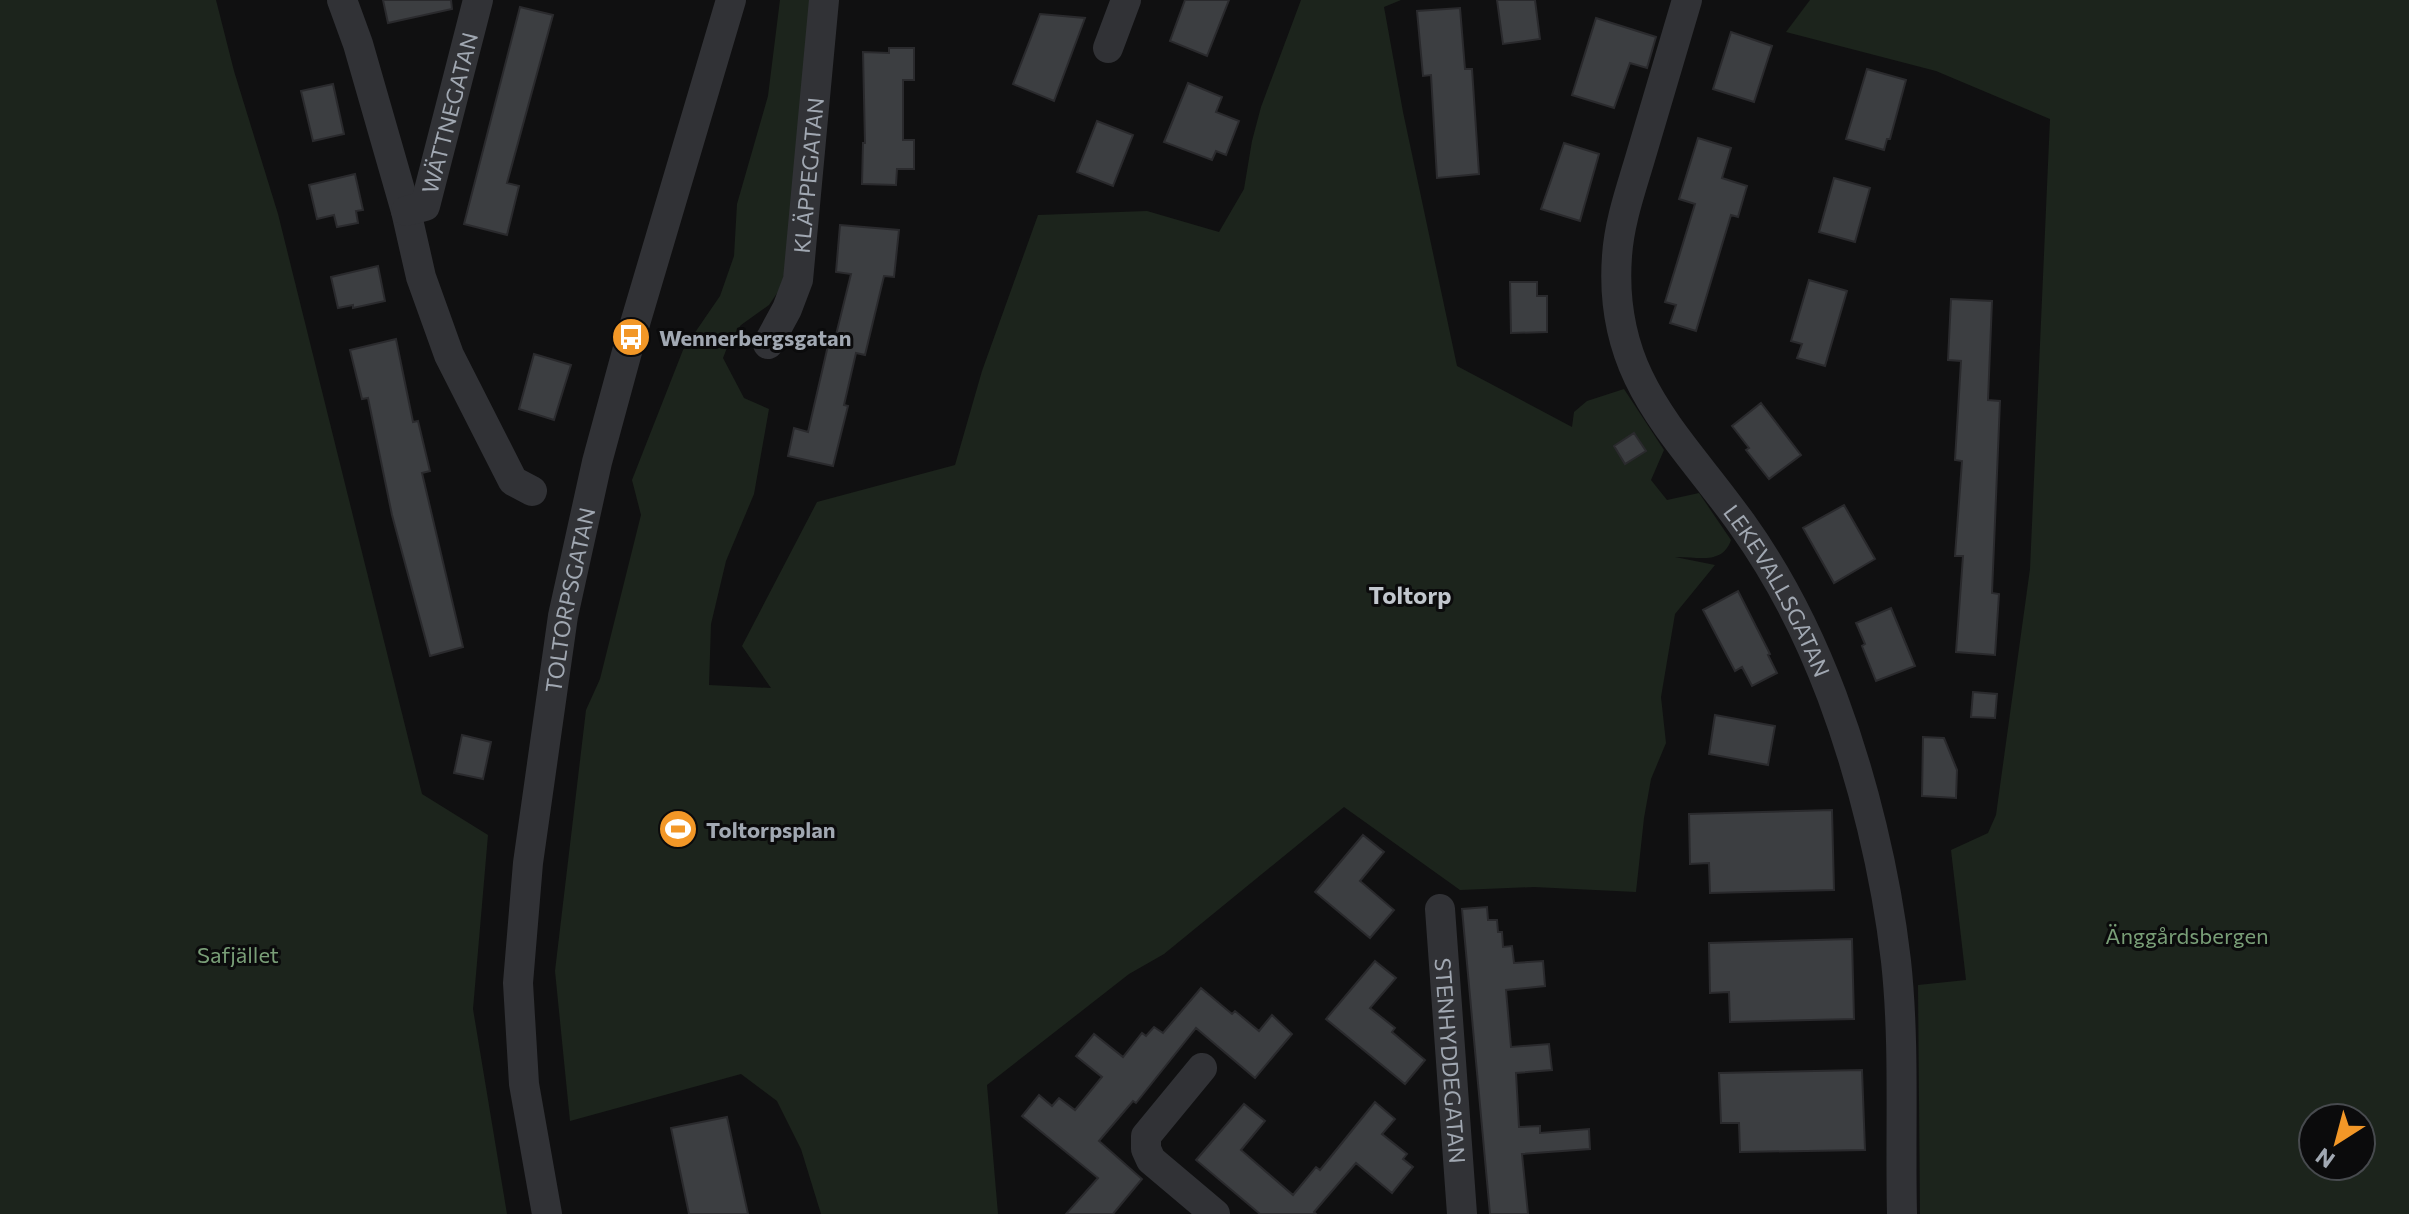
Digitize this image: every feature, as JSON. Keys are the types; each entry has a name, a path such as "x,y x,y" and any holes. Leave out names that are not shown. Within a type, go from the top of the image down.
{"street":[{"path":"342,0 358,44 406,211 421,277 449,355 513,481 532,491"},
{"name":"WÄTTNEGATAN","path":"406,211 425,206 478,0"},
{"name":"TOLTORPSGATAN","path":"547,1214 524,1084 518,983 525,888 558,646 601,448 644,288 731,0"},
{"name":"KLÄPPEGATAN","path":"768,344 798,280 824,0"},
{"path":"1108,48 1126,0"},
{"name":"LEKEVALLSGATAN","path":"1687,0 1624,214 1617,255 1622,329 1631,363 1647,398 1773,570 1800,620 1832,698 1874,840 1896,962 1900,1027 1902,1214"},
{"name":"STENHYDDEGATAN","path":"1440,909 1462,1214"},
{"path":"1202,1068 1146,1136 1146,1149 1151,1160 1215,1214"}],"green space":[{"name":"Safjället","path":"0,0 216,0 234,71 278,214 422,794 488,835 473,1009 507,1214 0,1214"},
{"path":"780,0 812,0 787,258 782,286 769,305 741,325 730,340 723,358 744,398 769,409 754,494 726,561 711,624 709,685 771,688 742,646 817,502 955,465 982,371 1038,215 1147,211 1219,232 1244,189 1261,107 1301,0 1401,0 1384,7 1457,366 1572,427 1574,412 1587,401 1624,389 1664,450 1651,480 1667,500 1699,493 1731,540 1727,548 1715,557 1675,557 1715,565 1675,614 1661,697 1666,743 1651,779 1636,892 1534,887 1460,890 1344,807 1164,954 1129,974 987,1085 998,1214 821,1214 801,1149 777,1101 741,1074 570,1121 555,971 586,710 600,679 641,515 632,480 683,350 720,296 734,256 737,204 768,96"},
{"name":"Änggårdsbergen","path":"1810,0 2409,0 2409,1214 1920,1214 1918,985 1966,980 1951,850 1988,833 1996,815 2030,569 2050,119 1936,71 1786,32"}],"building":[{"path":"383,0 451,0 452,9 388,23"},
{"path":"1185,0 1229,0 1207,56 1170,41"},
{"path":"1497,0 1535,0 1540,39 1503,44"},
{"path":"520,7 553,15 507,183 519,186 507,235 464,224"},
{"path":"1460,8 1465,69 1472,69 1479,174 1437,178 1431,75 1423,76 1417,11"},
{"path":"1040,14 1085,18 1054,101 1013,84"},
{"path":"1596,18 1656,37 1647,68 1630,63 1614,108 1572,95"},
{"path":"1731,32 1772,46 1754,102 1713,89"},
{"path":"889,48 914,48 914,80 903,80 903,140 914,140 914,169 897,169 896,185 862,184 865,143 863,52 889,53"},
{"path":"1867,69 1906,80 1890,139 1887,139 1884,150 1846,139"},
{"path":"1188,83 1222,97 1216,112 1239,121 1226,155 1216,151 1212,160 1164,142"},
{"path":"333,84 344,134 313,141 301,91"},
{"path":"1097,121 1133,135 1113,186 1077,172"},
{"path":"1698,138 1731,148 1722,178 1747,186 1738,217 1731,215 1696,331 1670,323 1676,305 1665,302 1695,204 1679,199"},
{"path":"1564,143 1599,154 1580,221 1541,209"},
{"path":"355,174 363,210 356,211 358,223 337,227 334,215 317,219 309,185"},
{"path":"1834,178 1870,188 1855,242 1819,232"},
{"path":"840,225 899,230 894,277 884,276 865,355 856,353 844,405 848,406 833,466 788,456 794,428 808,432 829,341 834,343 851,274 836,272"},
{"path":"378,266 385,301 338,308 331,277"},
{"path":"1809,280 1847,291 1825,366 1797,358 1802,344 1791,341"},
{"path":"1510,282 1537,282 1537,296 1547,296 1547,332 1511,333"},
{"path":"1951,299 1992,301 1988,400 2000,401 1992,593 1999,594 1995,655 1956,652 1963,556 1955,556 1962,461 1955,460 1961,361 1948,360"},
{"path":"396,339 413,422 418,421 430,471 422,473 463,647 430,656 392,515 368,398 362,399 350,350"},
{"path":"534,354 571,365 554,420 519,409"},
{"path":"1761,403 1801,455 1769,479 1732,426"},
{"path":"1634,433 1646,451 1625,464 1614,446"},
{"path":"1844,505 1875,559 1834,583 1803,528"},
{"path":"1738,591 1777,673 1752,686 1742,667 1735,671 1703,610"},
{"path":"1891,608 1915,666 1876,681 1856,623"},
{"path":"1973,692 1997,694 1995,718 1971,717"},
{"path":"1715,715 1775,726 1768,765 1709,754"},
{"path":"462,735 491,742 483,779 454,773"},
{"path":"1923,737 1944,738 1957,770 1956,798 1922,796"},
{"path":"1832,810 1834,890 1710,893 1709,863 1690,864 1689,814"},
{"path":"1363,835 1384,852 1360,881 1394,910 1370,938 1315,892"},
{"path":"1487,907 1488,920 1497,920 1498,932 1502,932 1503,947 1512,946 1514,963 1543,961 1545,986 1506,990 1511,1047 1549,1044 1552,1070 1516,1073 1519,1127 1540,1126 1540,1133 1589,1129 1590,1149 1522,1154 1528,1214 1490,1214 1462,909"},
{"path":"1852,939 1854,1019 1730,1022 1729,992 1710,993 1709,943"},
{"path":"1375,961 1396,978 1370,1008 1395,1028 1392,1032 1425,1060 1405,1084 1326,1019"},
{"path":"1201,988 1232,1014 1235,1011 1259,1031 1272,1015 1292,1034 1255,1078 1196,1028 1136,1103 1133,1101 1099,1141 1142,1179 1113,1214 1066,1214 1098,1178 1022,1116 1039,1095 1052,1106 1059,1098 1075,1110 1102,1077 1076,1056 1094,1034 1123,1057 1142,1033 1146,1036 1154,1027 1163,1033"},
{"path":"1862,1070 1865,1150 1740,1152 1739,1123 1721,1123 1719,1073"},
{"path":"1375,1102 1395,1119 1382,1134 1407,1154 1403,1159 1413,1167 1392,1193 1356,1163 1314,1212 1316,1214 1260,1214 1196,1160 1244,1104 1265,1121 1241,1150 1293,1195 1316,1167 1320,1170"},
{"path":"727,1117 748,1214 689,1214 671,1128"}],"place":[{"name":"Wennerbergsgatan","path":"631,337"},
{"name":"Toltorpsplan","path":"678,829"}],"district":[{"name":"Toltorp","path":"1410,594"}]}
